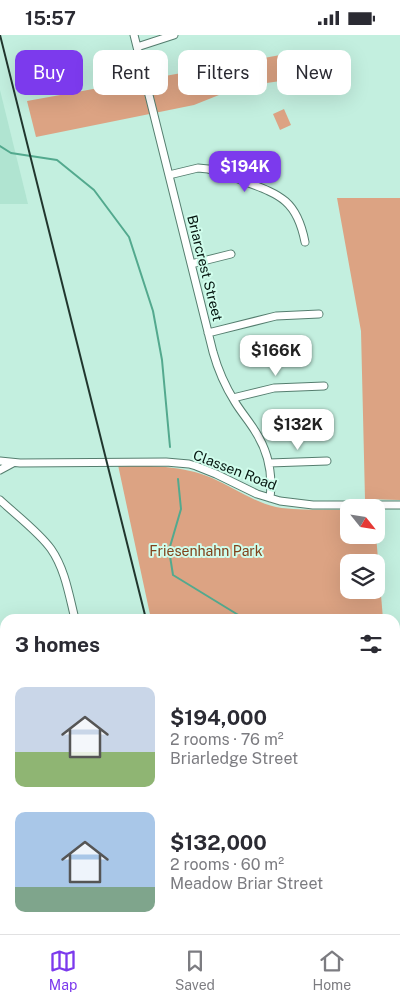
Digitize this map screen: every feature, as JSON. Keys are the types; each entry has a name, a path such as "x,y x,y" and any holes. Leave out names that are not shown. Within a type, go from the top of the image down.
{"street":[{"name":"Briarcrest Street","path":"134,35 218,369 232,398 262,443 269,463 272,486 270,498"},
{"path":"136,47 174,35"},
{"path":"169,175 188,170 208,169 273,192 283,198 294,211 300,222 305,242"},
{"path":"191,264 231,254"},
{"path":"208,333 276,316 319,314"},
{"path":"232,398 274,388 324,386"},
{"name":"Classen Road","path":"0,461 166,462 189,464 216,474 251,491 280,501 303,504 400,505"},
{"path":"269,463 327,461"},
{"path":"0,470 16,462"},
{"path":"0,500 50,547 64,575 74,614"}],"shaded area":[{"path":"0,90 28,204 0,204"}],"green space":[{"path":"277,56 277,82 267,83 267,57"},
{"path":"178,74 178,95 219,95 194,105 36,137 27,101 60,95 83,95 83,91 93,89 93,95 168,95 168,75"},
{"path":"284,109 291,125 280,130 273,114"},
{"path":"337,198 400,198 400,500 365,499 361,331"},
{"name":"Friesenhahn Park","path":"118,465 178,468 212,478 268,505 303,509 340,510 340,544 377,544 378,554 340,554 340,599 381,599 383,614 150,614"}],"waterway":[{"path":"0,146 11,153 57,160 94,190 129,237 153,311 162,360 170,447"},
{"path":"178,479 181,509 169,550 173,575 237,614"}],"railway":[{"path":"0,35 145,614"}]}
